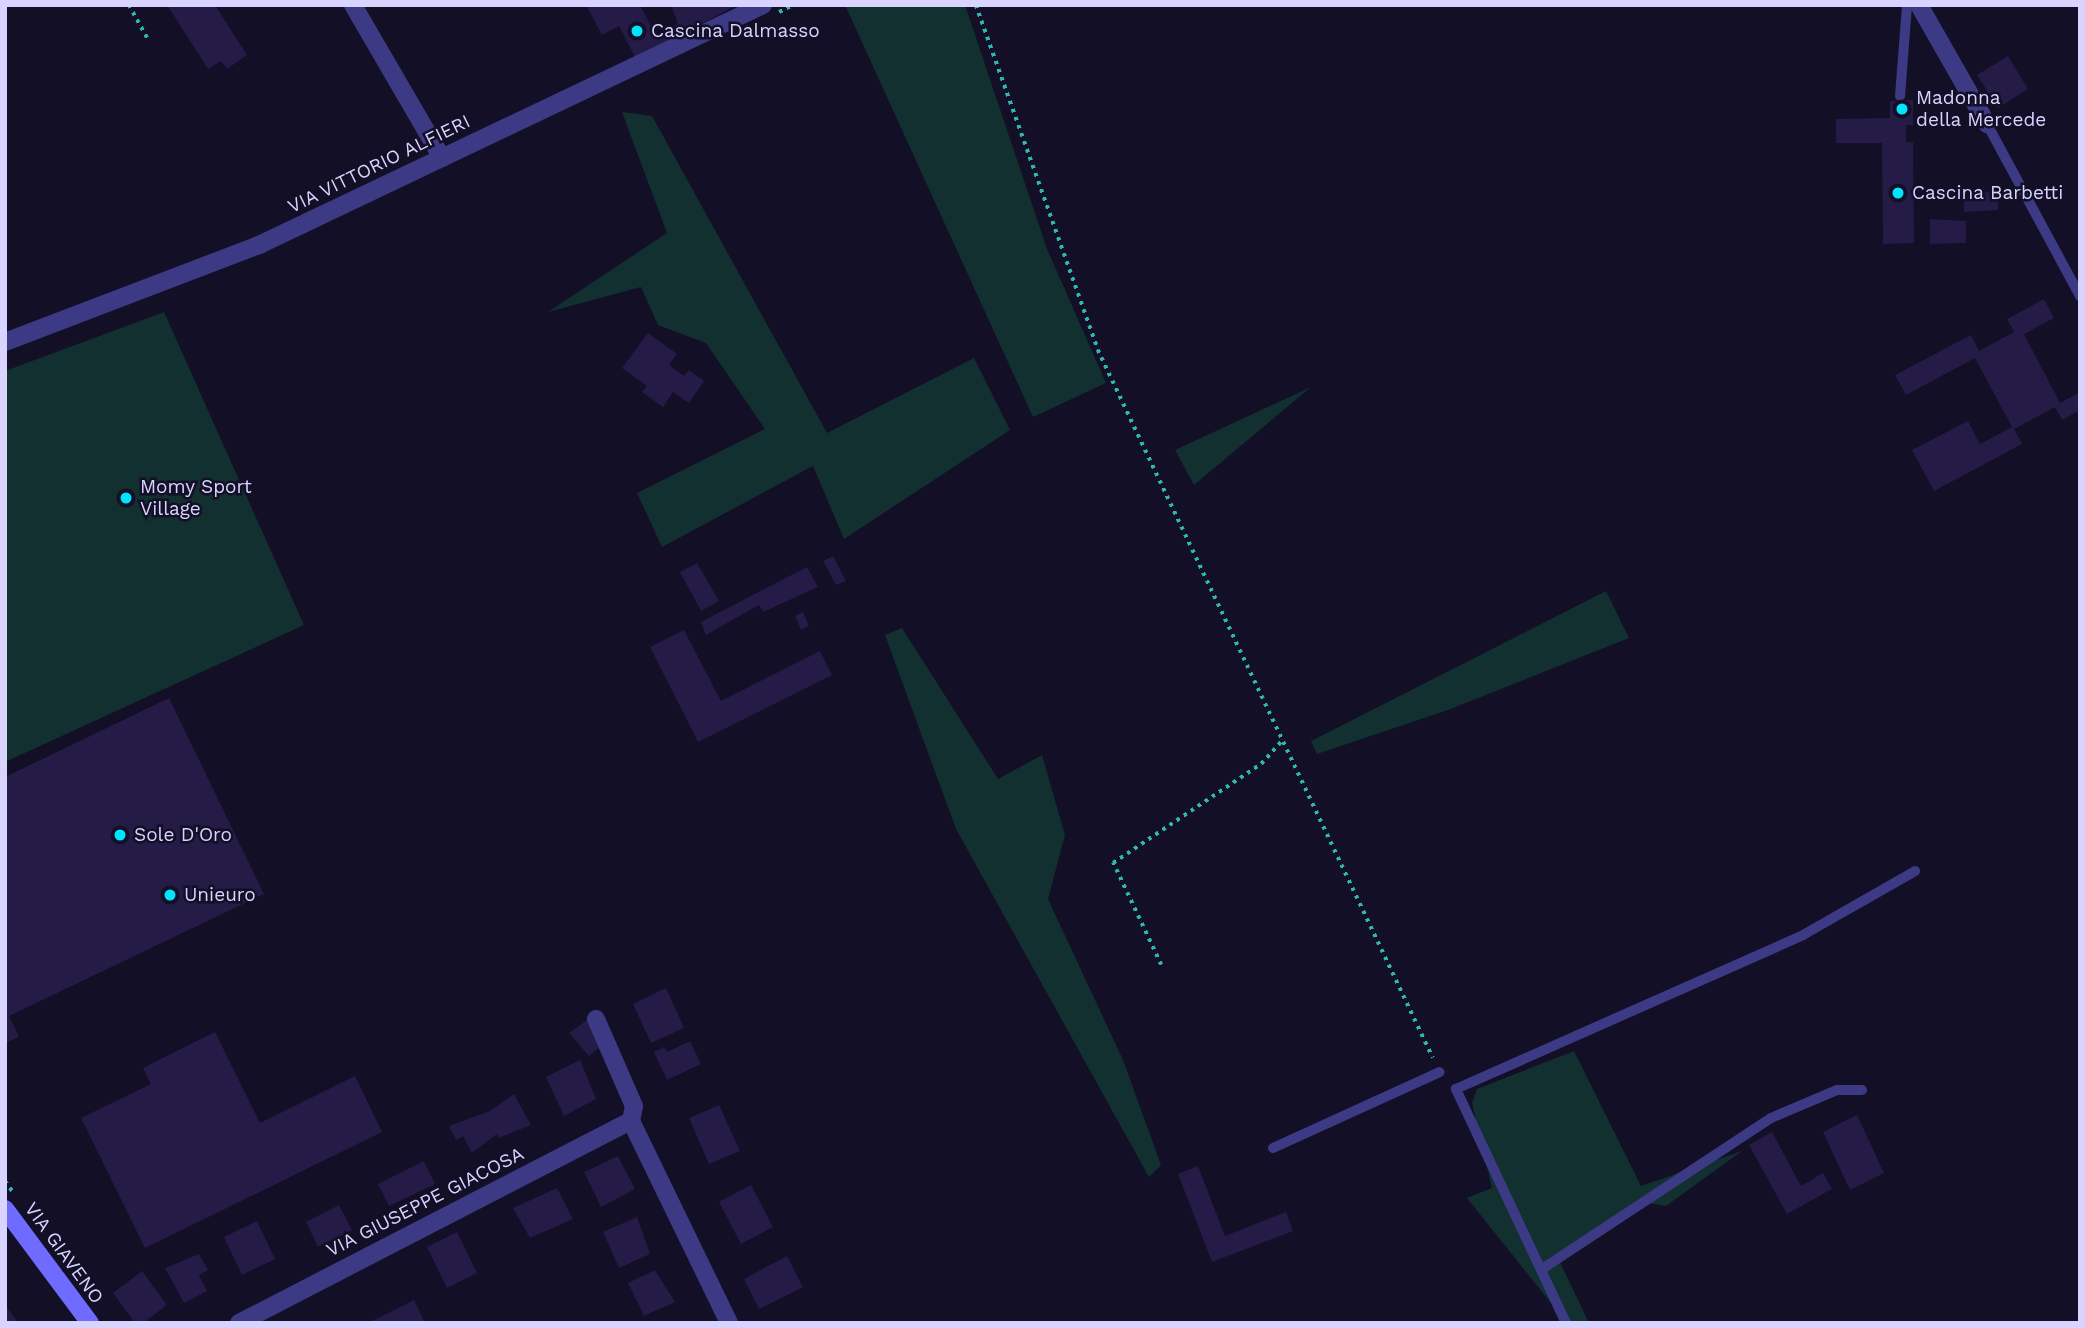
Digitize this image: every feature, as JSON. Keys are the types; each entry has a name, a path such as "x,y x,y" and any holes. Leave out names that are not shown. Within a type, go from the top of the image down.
{"main road":[{"name":"VIA GIAVENO","path":"5,1209 90,1323"}],"street":[{"path":"353,5 442,158"},
{"name":"VIA VITTORIO ALFIERI","path":"5,342 259,245 763,5"},
{"path":"1919,5 1987,124"},
{"path":"596,1019 634,1106 631,1121 730,1323"},
{"name":"VIA GIUSEPPE GIACOSA","path":"239,1323 631,1121"}],"lane":[{"path":"1900,96 1908,5"},
{"path":"1987,124 2080,296"},
{"path":"1566,1323 1456,1089 1803,935 1915,871"},
{"path":"1273,1148 1440,1072"},
{"path":"1542,1269 1771,1118 1837,1090 1862,1090"}],"path":[{"path":"130,5 149,41"},
{"path":"976,5 1098,350 1440,1072"},
{"path":"1161,965 1112,863 1261,764 1282,741"}],"green space":[{"path":"845,5 965,5 1047,249 1106,383 1033,417"},
{"path":"622,112 652,116 827,433 974,358 1010,430 844,539 813,466 662,547 637,493 765,429 706,343 658,325 641,287 548,312 667,233"},
{"name":"Momy Sport Village","path":"164,312 304,625 5,762 5,371"},
{"path":"1311,387 1194,485 1175,450"},
{"path":"1606,591 1629,638 1448,710 1317,754 1311,741"},
{"path":"902,628 998,779 1042,755 1065,835 1048,899 1123,1060 1161,1165 1149,1177 956,829 885,635"},
{"path":"1574,1051 1641,1186 1742,1151 1666,1206 1636,1201 1557,1256 1589,1323 1567,1323 1467,1198 1492,1188 1472,1103 1477,1089"}],"building":[{"path":"167,5 215,5 247,55 227,69 221,61 208,69"},
{"name":"Cascina Dalmasso","path":"586,5 640,5 656,36 678,24 671,5 737,5 636,59 619,26 602,35"},
{"path":"2008,56 2028,89 1998,108 1977,75"},
{"path":"1913,100 1913,125 1906,125 1906,142 1913,142 1914,243 1883,244 1882,143 1836,143 1836,119 1890,118 1890,101"},
{"path":"1998,192 1998,210 1964,212 1964,193"},
{"path":"1930,219 1966,221 1966,243 1930,244"},
{"path":"2044,299 2054,318 2024,334 2060,403 2080,392 2080,410 2062,420 2055,407 2014,429 2022,444 1934,491 1912,450 1968,421 1980,444 2012,427 1975,358 1906,395 1895,375 1971,335 1979,351 2014,332 2007,319"},
{"path":"648,333 677,354 669,365 684,376 689,370 704,381 689,403 673,392 663,407 642,392 647,386 622,368"},
{"path":"833,556 846,581 836,585 823,561"},
{"path":"697,563 719,601 701,611 680,572"},
{"path":"807,567 818,587 763,612 759,605 706,635 701,622"},
{"path":"803,612 809,626 801,630 795,616"},
{"path":"684,630 721,701 820,651 832,675 698,742 650,647"},
{"name":"Sole D'Oro","path":"169,698 264,894 9,1016 19,1037 5,1043 5,777"},
{"path":"666,988 684,1028 651,1043 633,1004"},
{"path":"587,1020 599,1048 589,1056 569,1033"},
{"path":"215,1032 260,1123 355,1076 382,1132 145,1248 81,1118 151,1084 143,1068"},
{"path":"690,1041 701,1064 667,1080 654,1052 664,1047 667,1052"},
{"path":"580,1060 596,1099 564,1116 546,1077"},
{"path":"514,1094 531,1125 499,1138 497,1134 472,1153 463,1136 456,1140 449,1126 490,1111"},
{"path":"719,1105 740,1151 709,1164 689,1118"},
{"path":"1857,1115 1884,1173 1850,1190 1823,1132"},
{"path":"1772,1132 1801,1186 1823,1173 1832,1189 1787,1214 1749,1145"},
{"path":"618,1156 635,1189 601,1207 584,1172"},
{"path":"424,1161 435,1184 389,1206 378,1184"},
{"path":"1198,1166 1225,1236 1286,1212 1293,1231 1212,1262 1178,1174"},
{"path":"751,1185 773,1227 741,1244 719,1202"},
{"path":"557,1188 573,1219 530,1238 513,1208"},
{"path":"339,1205 352,1230 318,1247 306,1222"},
{"path":"637,1217 650,1254 619,1268 603,1232"},
{"path":"257,1221 275,1259 242,1275 224,1237"},
{"path":"457,1232 477,1273 447,1288 427,1247"},
{"path":"199,1254 208,1270 199,1275 207,1291 184,1303 165,1268"},
{"path":"787,1256 803,1287 759,1309 744,1279"},
{"path":"655,1270 675,1302 644,1316 628,1283"},
{"path":"142,1271 167,1305 143,1323 135,1323 113,1293"},
{"path":"414,1300 425,1323 368,1323"},
{"path":"5,1304 18,1323 5,1323"}],"place":[{"name":"Cascina Dalmasso","path":"637,31"},
{"name":"Madonna della Mercede","path":"1902,109"},
{"name":"Cascina Barbetti","path":"1898,193"},
{"name":"Momy Sport Village","path":"126,498"},
{"name":"Sole D'Oro","path":"120,835"},
{"name":"Unieuro","path":"170,895"}]}
